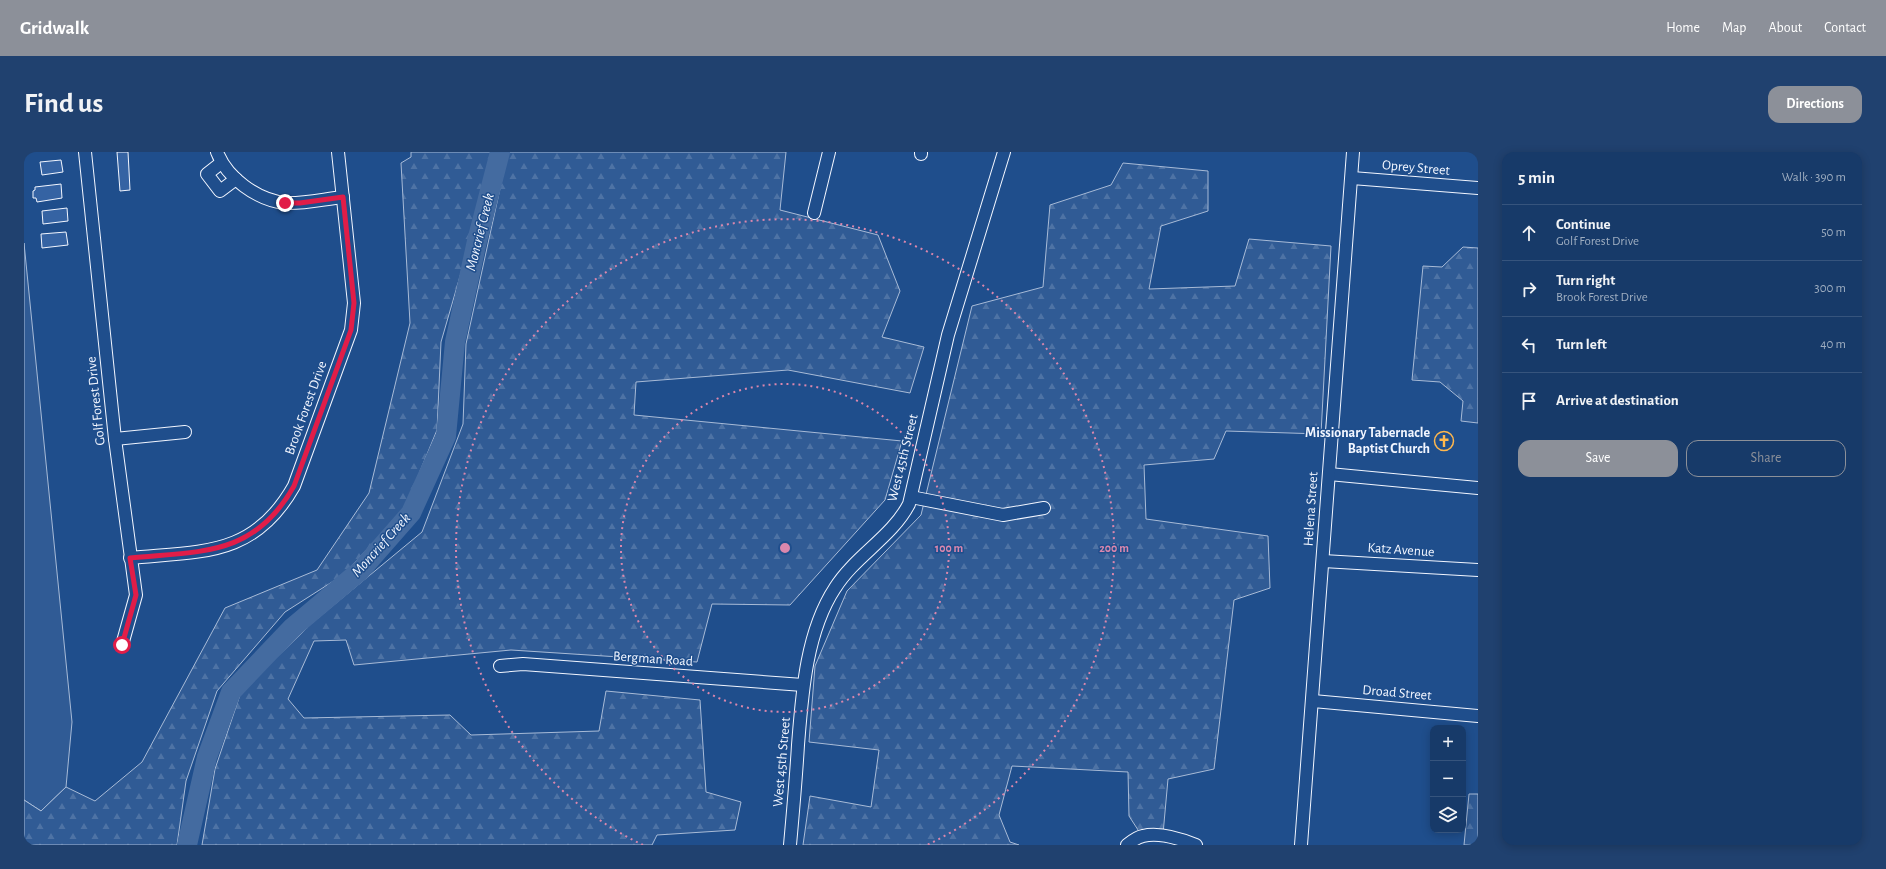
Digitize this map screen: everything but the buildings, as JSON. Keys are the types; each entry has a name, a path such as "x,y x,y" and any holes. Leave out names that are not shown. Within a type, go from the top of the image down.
{"street":[{"name":"Golf Forest Drive","path":"85,152 115,440 136,595 122,645"},
{"name":"Brook Forest Drive","path":"130,558 209,550 230,545 248,537 264,526 286,501 294,486 351,330 354,303 338,152"},
{"path":"814,213 829,152"},
{"name":"West 45th Street","path":"790,845 803,685 816,628 823,609 844,575 903,515 911,497 948,335 1004,152"},
{"name":"Helena Street","path":"1301,845 1353,152"},
{"path":"236,179 220,191 207,174 219,158 236,179 248,189 272,200 300,203 343,197"},
{"name":"Oprey Street","path":"1352,178 1478,188"},
{"path":"115,440 185,432"},
{"path":"1329,474 1478,488"},
{"path":"911,497 1003,515 1044,508"},
{"name":"Katz Avenue","path":"1323,561 1478,570"},
{"name":"Bergman Road","path":"500,666 523,664 803,685"},
{"name":"Droad Street","path":"1313,701 1478,716"},
{"path":"1131,842 1144,835 1158,835 1196,845"}],"shaded area":[{"path":"24,243 72,722 66,787 41,811 24,800"}],"green space":[{"path":"411,152 496,152 441,342 437,430 404,510 343,575 285,612 217,691 186,781 177,845 24,845 24,800 41,811 66,787 95,801 142,762 225,608 317,570 369,493 410,323 401,163 411,157"},
{"path":"508,152 786,152 780,210 878,235 900,291 882,337 924,347 910,393 788,370 636,382 634,415 902,441 885,500 790,605 712,604 697,662 511,650 354,665 346,640 314,641 288,699 304,718 450,715 471,735 599,731 606,691 700,700 706,792 741,802 735,830 657,835 652,845 202,845 215,769 241,692 312,623 422,532 463,424 466,344"},
{"path":"1123,163 1208,171 1208,211 1161,226 1149,289 1235,286 1249,239 1331,246 1321,434 1226,431 1214,459 1144,465 1146,519 1268,536 1270,588 1234,600 1214,769 1168,779 1163,834 1140,833 1129,816 1128,772 1012,766 999,815 1010,842 1019,845 803,845 810,796 871,807 879,750 809,742 815,666 847,591 921,515 972,306 1043,287 1050,205 1111,185"},
{"path":"1463,247 1478,248 1478,423 1461,421 1463,401 1440,382 1412,380 1423,266 1442,267"},
{"path":"1469,794 1478,794 1478,845 1464,845"}],"waterway":[{"name":"Moncrief Creek","path":"187,845 207,757 231,692 292,628 361,570 411,513 446,436 455,342 477,241 500,152"}],"place":[{"name":"Missionary Tabernacle Baptist Church","path":"1444,441"}],"route":[{"path":"122,645 136,595 130,558 209,550 230,545 248,537 264,526 286,501 294,486 351,330 354,303 343,197 300,203 285,203"}]}
